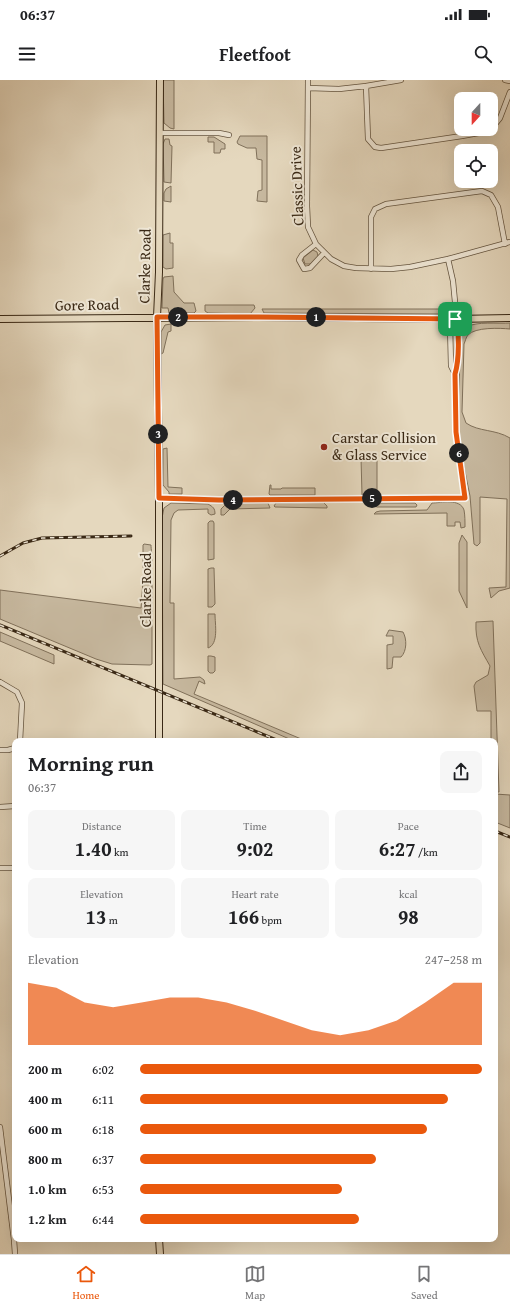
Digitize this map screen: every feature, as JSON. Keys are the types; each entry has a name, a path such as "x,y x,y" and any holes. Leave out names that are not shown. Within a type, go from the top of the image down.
{"main road":[{"name":"Clarke Road","path":"159,738 157,317 159,272 160,80"},
{"name":"Gore Road","path":"0,319 157,317 510,318"},
{"path":"160,1242 160,1254"}],"street":[{"name":"Classic Drive","path":"308,80 308,227 316,244 331,259 344,266 356,268 371,269 410,267 448,260 508,243"},
{"path":"308,88 339,89 401,80"},
{"path":"505,80 510,81"},
{"path":"366,86 368,139 375,147 381,148 426,140 462,136"},
{"path":"498,120 510,92"},
{"path":"160,133 220,133 229,135"},
{"path":"371,269 371,217 375,209 386,204 482,191 491,195 498,207 508,243"},
{"path":"316,244 302,255 299,260 304,269 310,268 324,253"},
{"path":"159,498 219,500 465,498 456,432 455,374 457,368 458,326 455,319 453,281 448,260"},
{"path":"455,319 450,325 451,366 455,374"},
{"path":"0,682 16,692 22,703 20,738"},
{"path":"0,750 12,749"},
{"path":"0,807 12,806"},
{"path":"0,868 12,868"},
{"path":"0,1126 12,1236"},
{"path":"13,1242 14,1254"}],"shaded area":[{"path":"163,80 174,80 174,129 170,128 164,123"},
{"path":"240,136 267,136 267,202 257,201 258,191 262,190 262,160 257,159 256,148 247,148 238,144 237,142"},
{"path":"208,137 214,137 225,144 225,149 221,149 220,153 214,153 214,142 208,142"},
{"path":"165,139 169,139 170,145 172,146 171,183 164,182 163,144"},
{"path":"171,186 171,202 164,201 164,193 166,189"},
{"path":"170,233 170,243 173,243 173,268 166,269 163,267 163,235"},
{"path":"313,250 317,252 318,256 311,264 305,264 303,258"},
{"path":"173,276 174,292 184,303 194,303 196,311 194,313 169,313 168,308 162,308 163,279 164,277"},
{"path":"205,305 254,305 255,308 250,314 208,313 205,311"},
{"path":"262,309 448,309 444,314 264,313"},
{"path":"482,323 510,323 510,329 482,329 471,332 467,336 464,344 462,412 466,423 476,428 499,433 510,438 510,588 499,591 491,598 489,588 506,587 507,499 480,497 480,543 477,546 474,544 470,496 459,434 458,408 461,338 465,329 471,325"},
{"path":"171,324 171,331 168,332 163,353 161,354 161,332 165,325"},
{"path":"167,448 168,487 182,488 182,494 169,494 163,485 163,449"},
{"path":"363,454 367,454 368,461 374,460 374,454 377,454 376,495 362,495 361,458"},
{"path":"270,485 271,489 315,488 315,495 270,495"},
{"path":"323,502 327,508 274,506 276,503"},
{"path":"450,502 462,506 465,516 465,527 461,528 460,522 455,522 455,526 447,526 447,513 374,514 380,511 427,510 432,503"},
{"path":"171,503 208,504 215,510 215,514 211,515 208,513 208,509 178,510 174,513 171,520 170,603 174,603 174,679 200,677 204,680 205,684 199,681 194,694 299,738 287,738 163,684 162,518 164,508"},
{"path":"227,503 268,503 270,508 230,509 224,515 221,515 221,509"},
{"path":"377,503 415,503 417,505 416,507 377,507 375,506"},
{"path":"213,521 214,523 214,559 208,560 208,523"},
{"path":"462,535 467,542 467,608 459,591 459,543"},
{"path":"143,545 151,545 152,560 150,567 144,570"},
{"path":"214,568 215,604 212,607 208,607 208,569"},
{"path":"146,580 152,583 152,664 150,665 112,664 96,659 0,619 0,590 141,608 143,581"},
{"path":"208,614 215,614 216,628 214,642 208,648"},
{"path":"493,621 497,738 491,738 491,711 477,711 474,686 476,682 488,675 490,666 481,650 476,635 476,622"},
{"path":"389,630 403,632 406,645 401,657 393,657 392,668 387,669 387,645 393,644 393,636 386,636"},
{"path":"0,632 54,655 54,664 0,641"},
{"path":"208,656 215,657 215,671 213,673 208,671"},
{"path":"498,764 499,792 498,792"},
{"path":"498,794 510,795 510,828 498,823"}],"railway":[{"path":"0,556 23,543 42,538 131,536"},
{"path":"0,625 272,738"},
{"path":"498,832 510,837"}],"place":[{"name":"Carstar Collision & Glass Service","path":"324,447"}],"route":[{"path":"157,317 455,319 458,326 457,368 455,374 456,432 465,498 219,500 159,498 157,317"}]}
